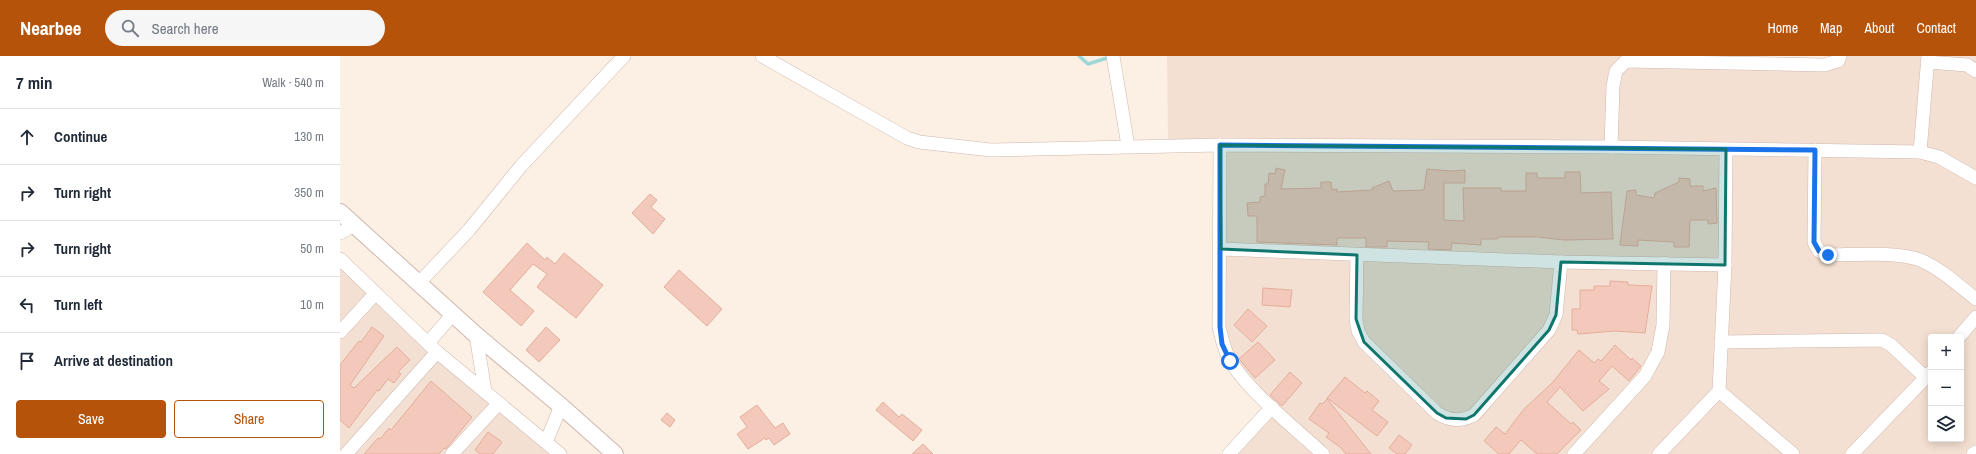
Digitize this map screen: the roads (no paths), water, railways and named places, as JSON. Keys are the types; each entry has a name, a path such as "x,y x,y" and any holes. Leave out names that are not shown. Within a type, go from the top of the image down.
{"street":[{"path":"419,283 469,230 521,166 624,56"},
{"path":"762,56 907,138 919,142 991,150 1220,145 1611,147 1920,152 1939,158 1976,178"},
{"path":"1611,147 1613,86 1616,71 1626,61 1824,65 1838,61 1840,56"},
{"path":"1920,152 1928,59 1967,65 1976,71"},
{"path":"1114,60 1128,146"},
{"path":"1220,145 1220,327 1222,344 1230,361 1243,379 1323,454"},
{"path":"1660,454 1719,391 1725,265 1726,149"},
{"path":"1815,150 1814,242 1819,251 1828,255 1892,255 1920,260 1976,299"},
{"path":"340,212 476,335 561,406 614,454"},
{"path":"340,233 354,225"},
{"path":"1221,250 1561,262 1725,265"},
{"path":"1357,254 1356,319 1358,331 1364,342 1437,413 1446,418 1459,421 1474,415 1549,330 1556,315 1561,262"},
{"path":"340,259 433,348 560,454"},
{"path":"1574,454 1645,376 1658,352 1663,325 1664,263"},
{"path":"340,332 375,294"},
{"path":"346,454 433,348 453,314"},
{"path":"1962,334 1976,317"},
{"path":"476,335 485,391"},
{"path":"1721,342 1882,340 1891,345 1928,374"},
{"path":"1852,454 1928,376"},
{"path":"1719,391 1793,454"},
{"path":"452,454 499,403"},
{"path":"546,442 561,406"},
{"path":"1230,454 1272,407"}],"waterway":[{"path":"1079,56 1088,64 1110,57"}]}
